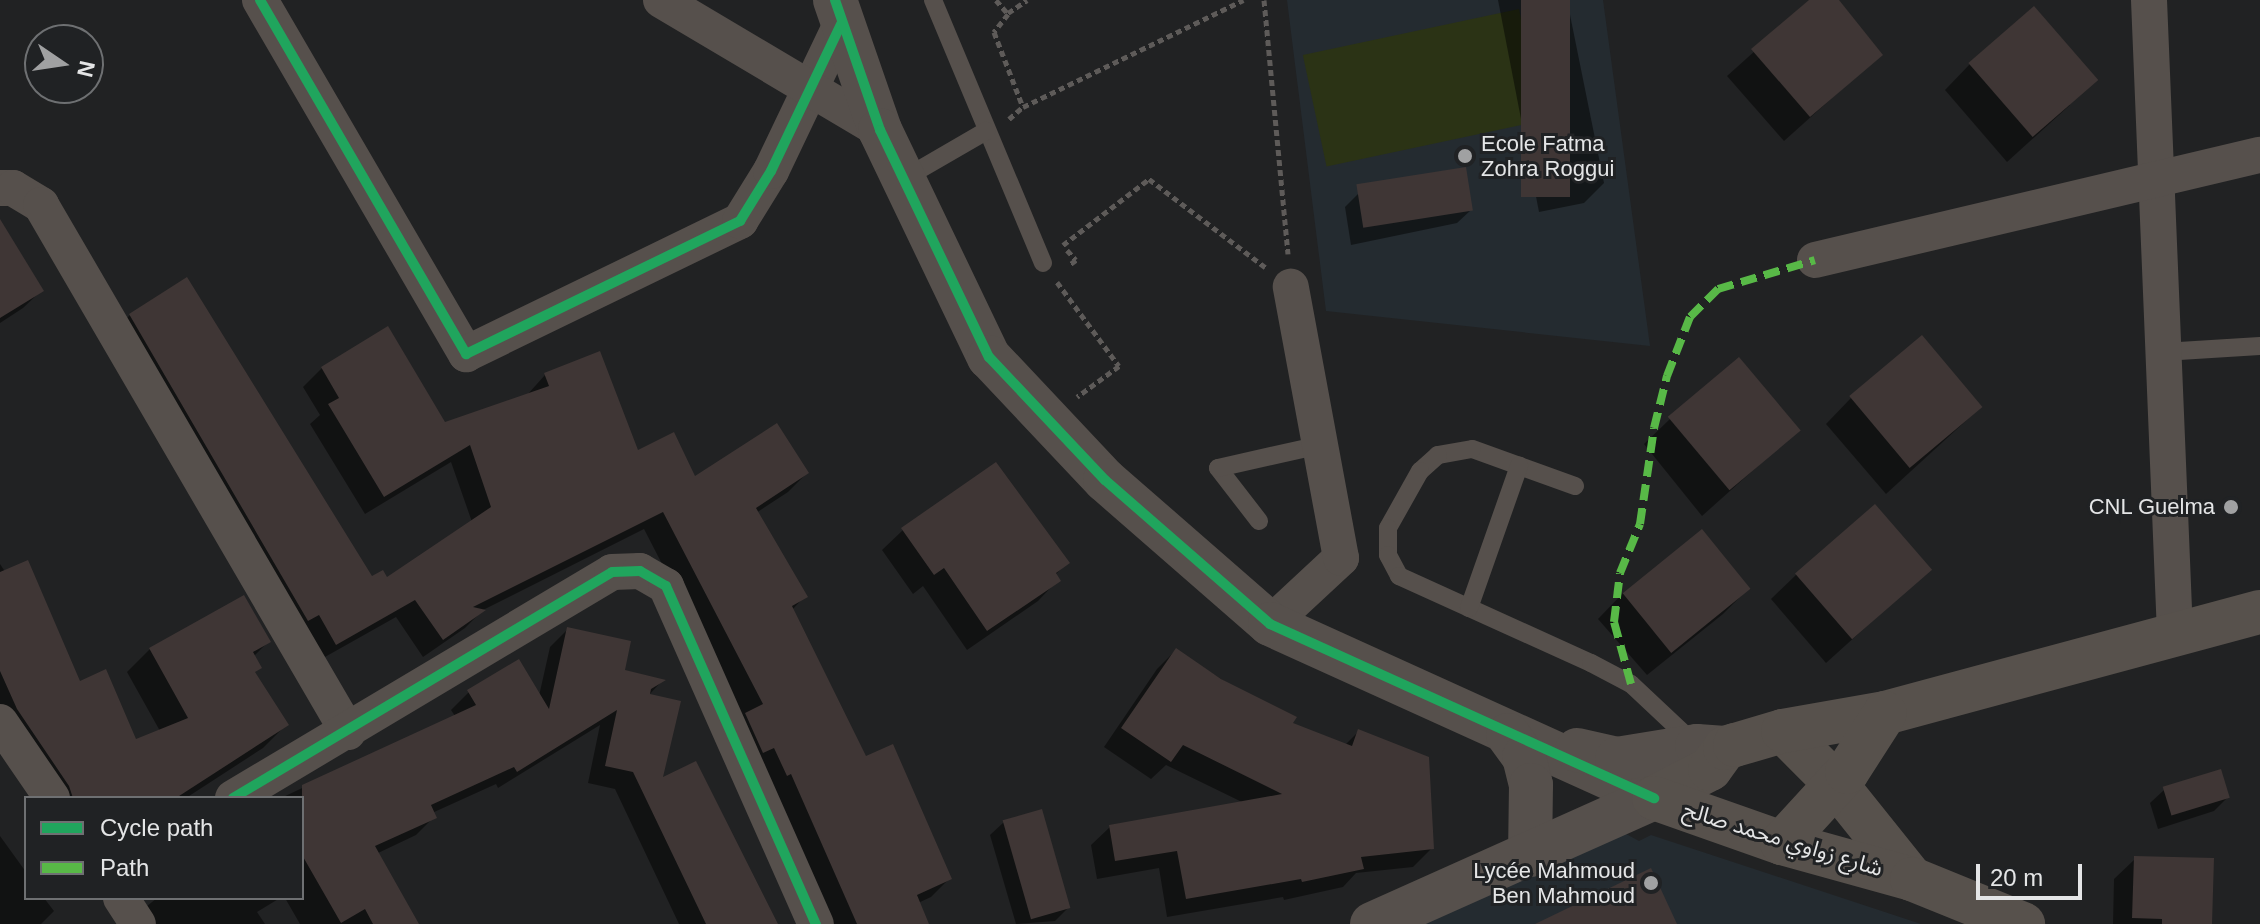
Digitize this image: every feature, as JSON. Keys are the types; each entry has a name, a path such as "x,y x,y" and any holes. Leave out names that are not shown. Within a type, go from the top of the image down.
{"main road":[{"path":"1654,798 1710,769 1711,747 1885,713 2260,612"},
{"path":"1782,843 1847,772 1885,713"},
{"name":"شارع زواوي محمد صالح","path":"1783,731 1835,783 1912,879"},
{"name":"شارع زواوي محمد صالح","path":"1654,798 1782,843 1912,879 2023,924"}],"street":[{"path":"260,0 466,354 740,221 771,171 811,91 838,12"},
{"path":"661,0 880,130"},
{"path":"2149,0 2175,633"},
{"path":"838,12 880,130 989,357 1105,480 1270,624 1508,735 1654,798"},
{"path":"1815,260 2260,155"},
{"path":"0,188 13,188 41,205 348,732"},
{"path":"1270,624 1341,558 1291,287"},
{"path":"236,796 612,572 640,571 666,586 816,924"},
{"path":"0,722 51,796"},
{"path":"1508,735 1617,759 1711,747"},
{"path":"1508,735 1524,757 1531,785 1530,855"},
{"path":"1372,924 1654,798"},
{"path":"122,900 138,924"}],"lane":[{"path":"933,0 1043,263"},
{"path":"905,178 986,131"},
{"path":"2163,352 2260,346"},
{"path":"1259,521 1218,468 1320,445"},
{"path":"1575,486 1472,449 1438,455 1420,471 1388,528 1388,555 1399,576 1631,684 1711,747"},
{"path":"1469,608 1519,466"}],"path":[{"path":"996,0 1008,14"},
{"path":"1023,107 994,32 1008,14 1027,0"},
{"path":"986,131 1023,107 1241,0"},
{"path":"1264,0 1291,287"},
{"path":"1063,245 1149,179 1291,287"}],"shaded area":[{"name":"Ecole Fatma Zohra Roggui","path":"1287,0 1603,0 1650,346 1326,311"},
{"name":"Lycée Mahmoud Ben Mahmoud","path":"1617,829 1639,841 1651,835 1921,924 1419,924"}],"green space":[{"path":"1519,9 1543,121 1327,166 1303,55"}],"building":[{"path":"1521,0 1570,0 1570,197 1521,197"},
{"path":"1809,0 1839,0 1883,55 1810,117 1751,49"},
{"path":"2034,6 2098,80 2033,137 1968,63"},
{"path":"1466,167 1473,210 1363,228 1356,184"},
{"path":"0,219 44,291 0,318"},
{"path":"187,277 372,576 383,570 387,577 491,507 470,445 384,497 328,404 339,398 321,367 388,326 445,422 549,386 544,373 600,351 638,450 674,432 695,476 777,423 809,473 756,508 808,597 792,606 866,756 893,744 952,879 917,895 929,924 857,924 791,774 787,776 774,748 763,753 745,713 763,704 663,512 473,607 486,610 443,640 415,600 336,645 319,615 308,621 129,314"},
{"path":"1922,335 1982,407 1910,468 1849,396"},
{"path":"1739,357 1801,431 1729,490 1668,417"},
{"path":"996,462 1070,563 1056,573 1061,581 987,631 944,568 934,575 901,528"},
{"path":"1875,504 1932,570 1852,639 1795,574"},
{"path":"1702,529 1750,589 1671,653 1623,593"},
{"path":"28,560 80,681 106,669 136,739 188,718 149,648 244,595 271,642 253,652 262,668 255,672 289,725 179,796 72,796 69,786 17,709 0,671 0,572"},
{"path":"567,627 631,641 625,670 666,680 651,689 650,694 681,701 663,777 696,761 778,924 706,924 633,772 605,766 617,710 517,772 514,767 431,805 437,818 375,846 419,924 373,924 365,909 341,923 304,858 302,785 476,705 467,690 519,659 549,709"},
{"path":"1176,648 1221,679 1297,717 1293,723 1352,746 1358,729 1429,757 1434,849 1361,857 1364,869 1302,882 1301,879 1186,899 1177,851 1115,861 1109,825 1282,794 1183,745 1171,762 1121,728"},
{"path":"2221,769 2230,798 2171,816 2163,787"},
{"path":"1042,809 1070,908 1031,919 1003,820"},
{"path":"2134,856 2214,858 2212,924 2162,924 2162,919 2132,918"},
{"path":"1651,868 1677,924 1535,924"}],"marked path":[{"path":"1631,684 1614,622 1620,573 1640,524 1654,428 1667,376 1690,317 1718,289 1815,260"}],"cycle path":[{"path":"260,0 466,354 740,221 771,171 841,24"},
{"path":"835,0 880,130 989,357 1105,480 1270,624 1654,798"},
{"path":"236,796 612,572 640,571 666,586 816,924"}],"place":[{"name":"Ecole Fatma Zohra Roggui","path":"1465,156"},
{"name":"CNL Guelma","path":"2231,507"},
{"name":"Lycée Mahmoud Ben Mahmoud","path":"1651,883"}]}
